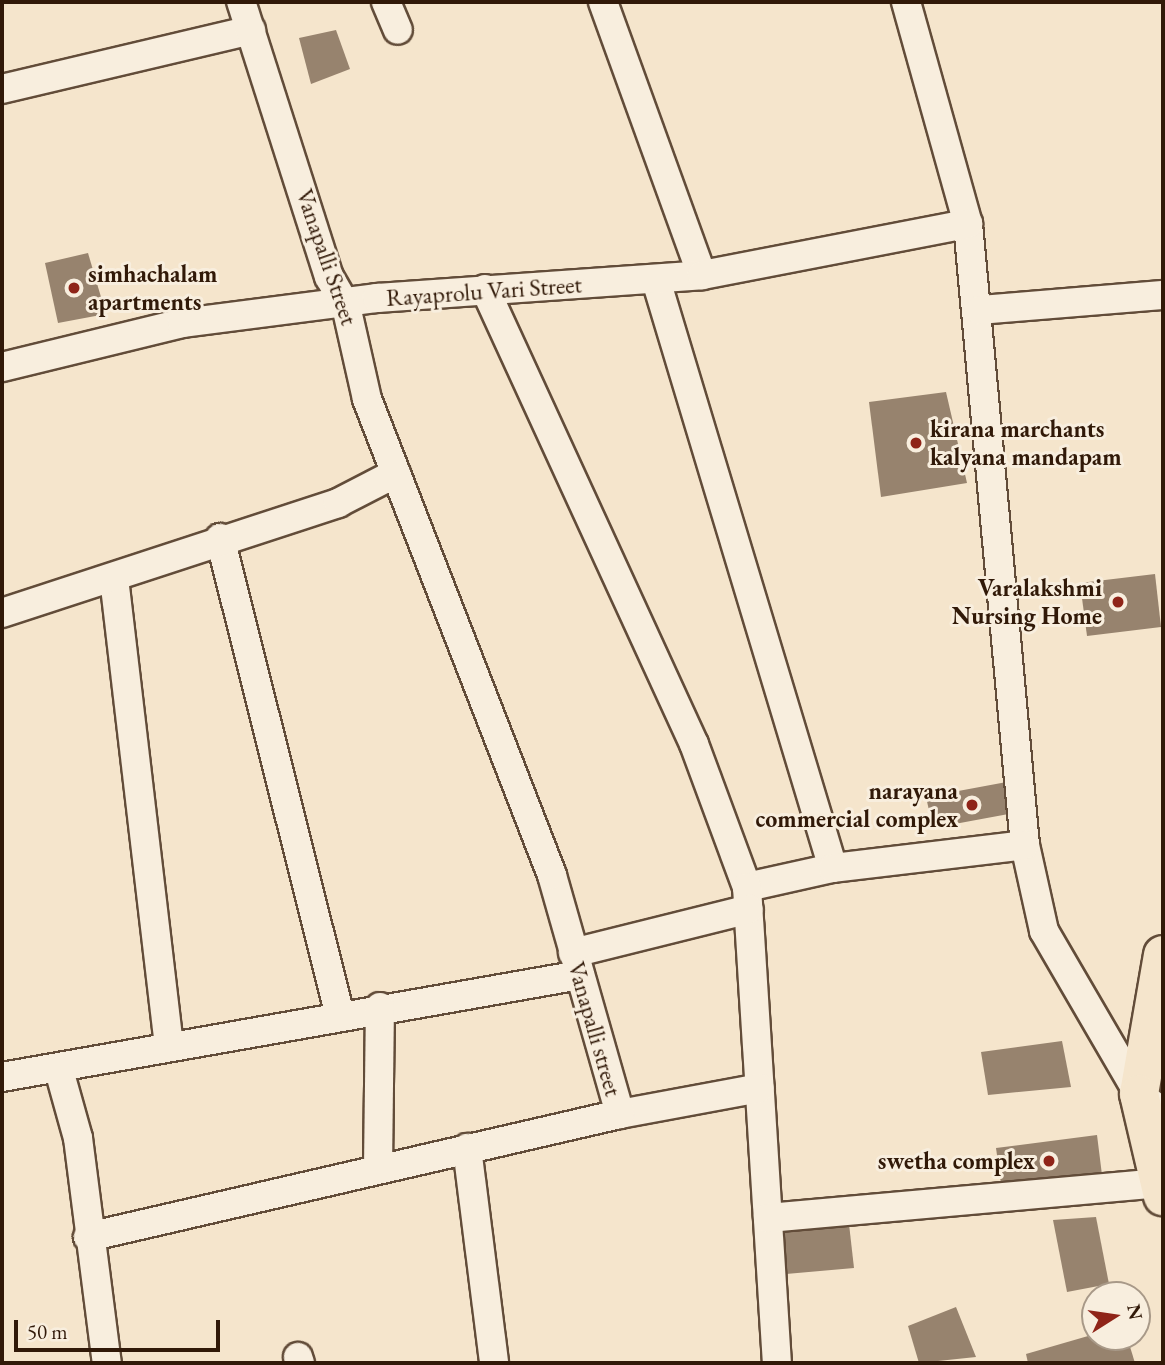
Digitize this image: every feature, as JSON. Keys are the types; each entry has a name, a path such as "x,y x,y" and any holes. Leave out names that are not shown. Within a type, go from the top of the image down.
{"main road":[{"path":"1162,1190 1151,1104 1163,955"}],"street":[{"name":"Vanapalli Street","path":"241,2 329,277 346,306 367,399 396,473"},
{"path":"386,2 398,30"},
{"path":"603,2 702,275"},
{"path":"906,2 968,224 980,310 1026,845 1044,931 1151,1104"},
{"path":"2,89 251,30"},
{"name":"Rayaprolu Vari Street","path":"2,367 182,323 485,289 702,275 968,224"},
{"path":"656,280 833,867"},
{"path":"485,289 694,744 748,898 777,1363"},
{"path":"980,310 1163,295"},
{"path":"2,613 114,578 220,538 338,503 396,473"},
{"name":"Vanapalli street","path":"88,1237 378,1167 620,1114 577,964 504,744 396,473"},
{"path":"220,538 340,1014"},
{"path":"114,578 169,1044"},
{"path":"2,1077 59,1070 169,1044 380,1007 577,964 833,867 1026,845"},
{"path":"378,1167 380,1007"},
{"path":"59,1070 78,1138 88,1237 107,1363"},
{"path":"620,1114 760,1088"},
{"path":"467,1148 494,1363"},
{"path":"768,1217 1162,1190"}],"building":[{"path":"336,30 350,69 311,84 299,38"},
{"name":"simhachalam apartments","path":"88,253 106,314 58,323 45,263"},
{"name":"kirana marchants kalyana mandapam","path":"946,392 967,483 881,497 869,402"},
{"path":"1155,574 1161,627 1087,636 1080,583"},
{"name":"narayana commercial complex","path":"1012,781 1019,812 933,828 926,797"},
{"path":"1062,1041 1071,1087 988,1095 981,1052"},
{"name":"swetha complex","path":"1097,1135 1102,1175 1002,1191 996,1148"},
{"path":"1096,1217 1108,1281 1081,1281 1081,1289 1067,1292 1053,1220"},
{"path":"849,1224 854,1268 786,1274 784,1230"},
{"path":"956,1307 976,1357 919,1363 908,1326"},
{"path":"1081,1338 1081,1351 1131,1351 1135,1363 1028,1363 1026,1354"}],"place":[{"name":"simhachalam apartments","path":"74,288"},
{"name":"kirana marchants kalyana mandapam","path":"916,443"},
{"name":"Varalakshmi Nursing Home","path":"1118,602"},
{"name":"narayana commercial complex","path":"972,805"},
{"name":"swetha complex","path":"1049,1161"}]}
